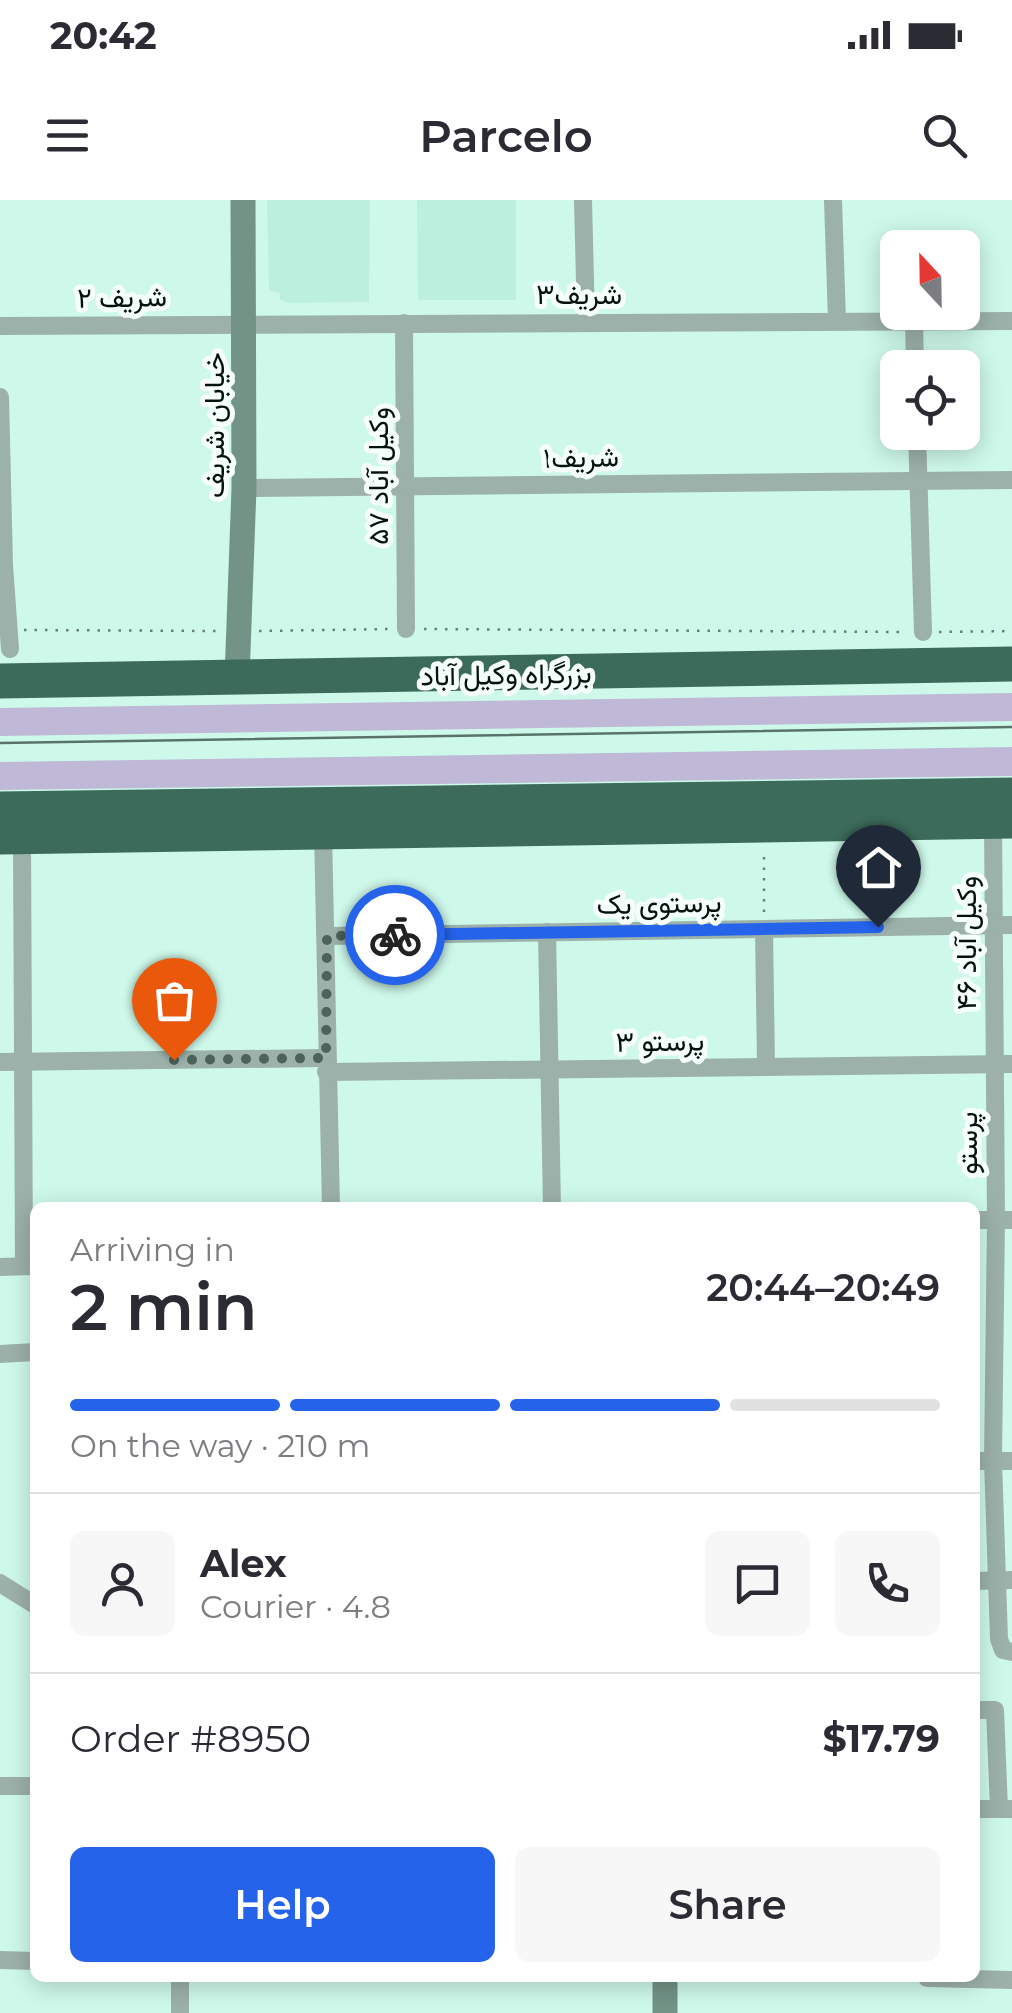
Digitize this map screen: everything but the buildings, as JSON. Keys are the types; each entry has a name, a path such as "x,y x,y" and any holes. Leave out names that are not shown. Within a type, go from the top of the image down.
{"highway":[{"name":"بزرگراه وکیل آباد","path":"7,654 238,653 1012,664"},
{"path":"0,809 228,806 1006,813"},
{"path":"228,806 277,832"},
{"path":"11,837 764,825 1006,813"}],"street":[{"name":"خیابان شریف","path":"238,653 244,488 243,200"},
{"path":"583,200 586,322"},
{"path":"833,200 837,320"},
{"name":"شریف٣","path":"244,323 880,320"},
{"name":"شریف٣","path":"980,321 1012,321"},
{"name":"۵۷ وکیل آباد","path":"404,322 406,629"},
{"name":"شریف ۲","path":"0,326 244,323"},
{"path":"0,397 7,654"},
{"path":"917,450 924,632"},
{"name":"شریف١","path":"244,488 1012,480"},
{"name":"۴۶ وکیل آباد","path":"1003,1064 1006,813"},
{"path":"323,832 330,1202"},
{"path":"0,1267 30,1266 11,837"},
{"name":"پرستوی یک","path":"327,936 1003,925"},
{"path":"764,929 766,1066"},
{"path":"546,932 552,1202"},
{"name":"پرستو ۳","path":"0,1062 549,1070 1003,1064"},
{"name":"پرستو","path":"1003,1064 1004,1326 984,1461 1005,1580 999,1638 1003,1650 1012,1652"},
{"path":"0,1354 30,1352"},
{"path":"984,1461 1012,1461"},
{"path":"0,1583 30,1602"},
{"path":"980,1710 994,1710 1006,1809 980,1809"},
{"path":"0,1786 30,1786"},
{"path":"0,1960 30,1961"},
{"path":"980,1979 1012,1980"},
{"path":"180,1982 180,2013"},
{"path":"664,2013 665,1982"}],"path":[{"path":"7,654 238,653 406,629 1012,631"},
{"path":"764,825 764,929"}],"shaded area":[{"path":"267,200 370,200 369,302 291,303 280,300 280,293 269,291"},
{"path":"417,200 516,200 516,300 418,300"},
{"path":"1012,693 1012,721 0,736 0,708"},
{"path":"1012,747 1012,776 0,790 0,762"}],"tram line":[{"path":"0,743 1012,727"}],"way so far":[{"path":"174,1060 326,1058 327,936 395,935"}],"route":[{"path":"395,935 878,927"}]}
